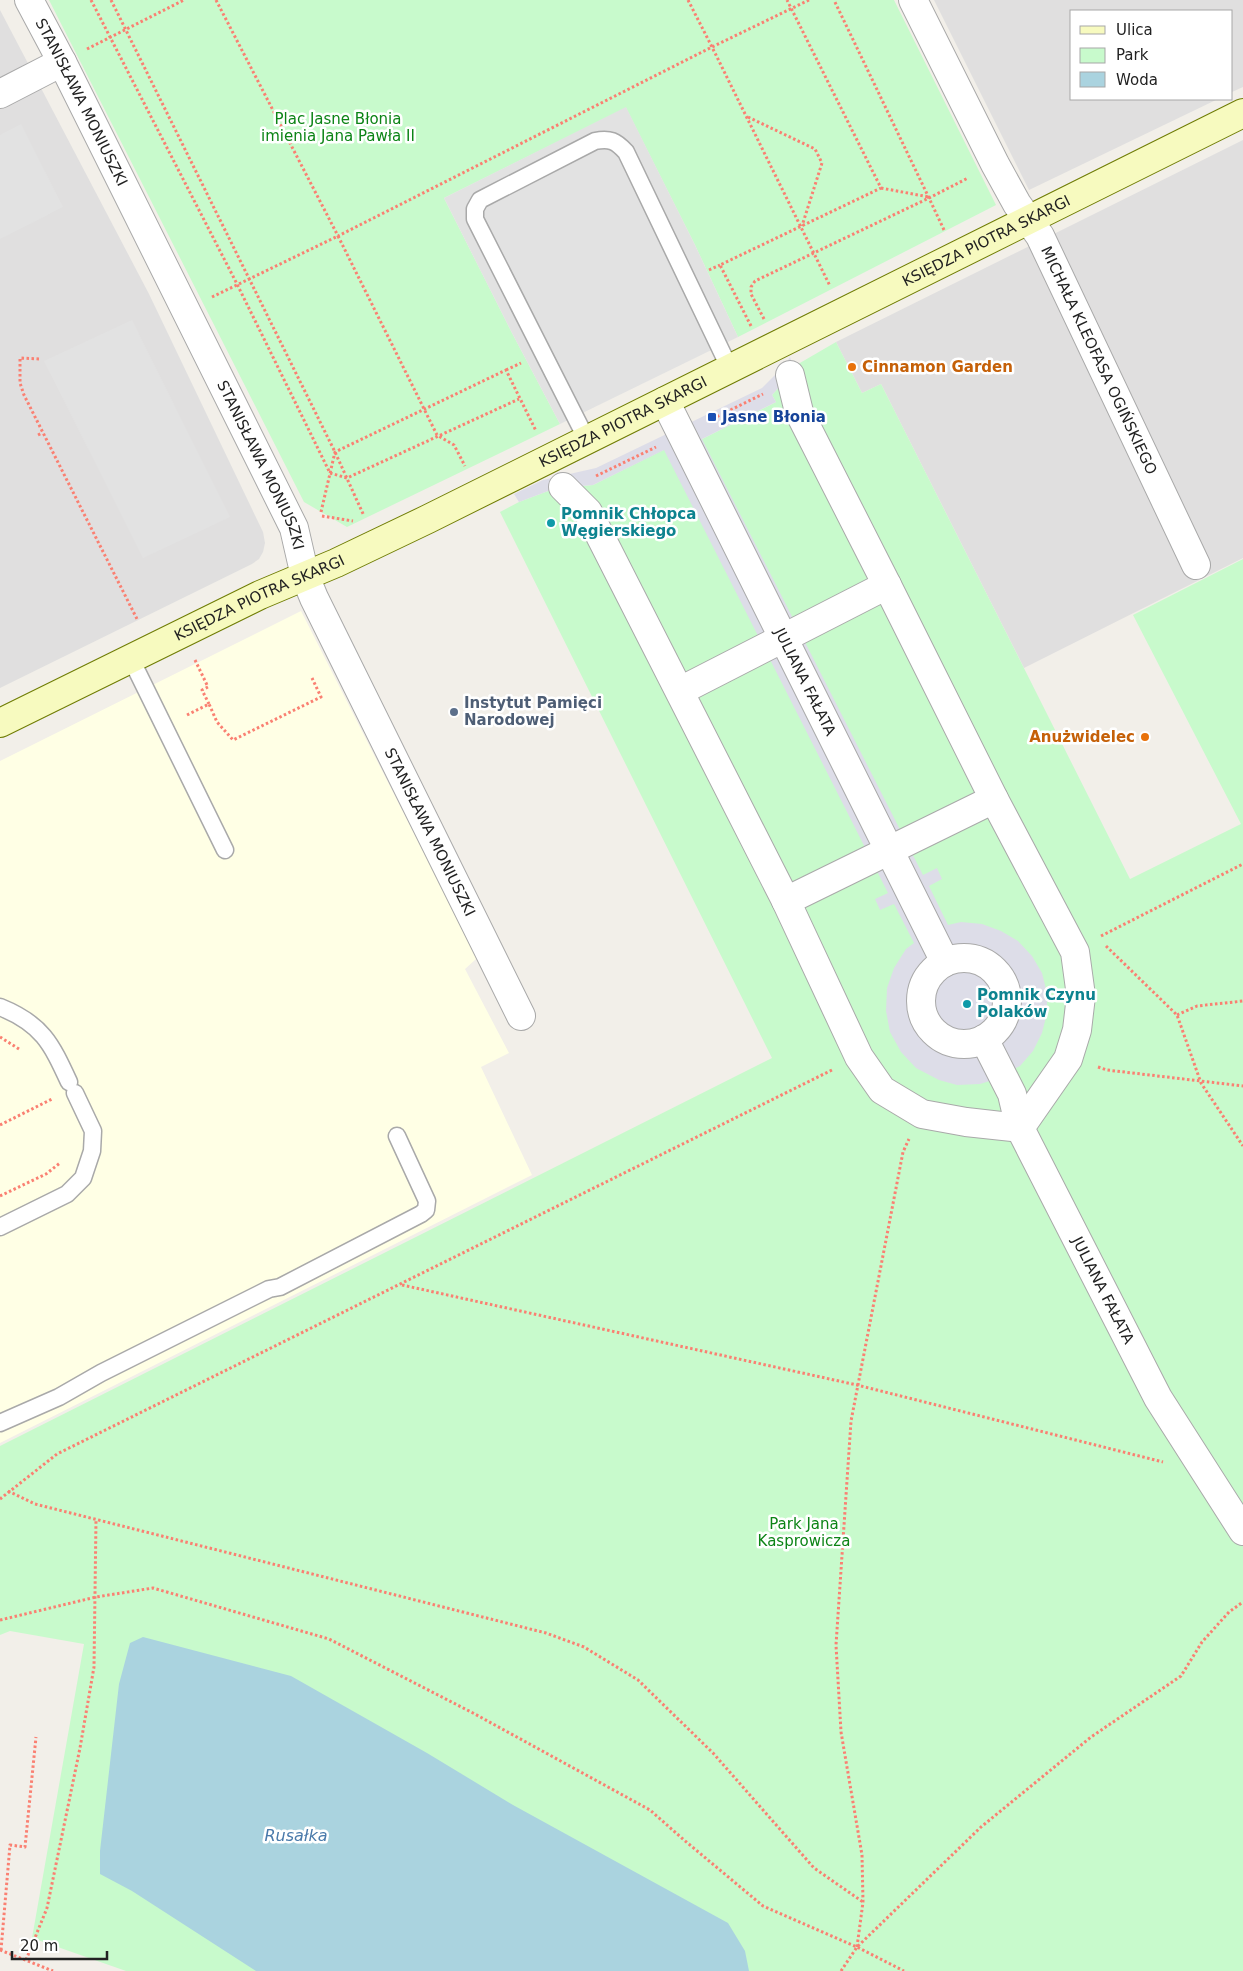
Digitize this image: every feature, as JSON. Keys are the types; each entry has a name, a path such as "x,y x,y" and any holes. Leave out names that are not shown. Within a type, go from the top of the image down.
{"street":[{"name":"STANISŁAWA MONIUSZKI","path":"30,0 294,528 305,576 314,598 521,1016"},
{"name":"MICHAŁA KLEOFASA OGIŃSKIEGO","path":"913,0 995,164 1017,204 1040,236 1196,565"},
{"path":"0,94 62,62"},
{"name":"KSIĘDZA PIOTRA SKARGI","path":"0,723 260,595 428,519 1243,113"},
{"path":"563,487 588,512 786,901 859,1057 882,1090 922,1114 1020,1128 1068,1059 1077,1030 1081,996 1075,952 994,799 888,585 799,412 790,375"},
{"name":"JULIANA FAŁATA","path":"665,401 945,962"},
{"path":"680,691 888,585"},
{"path":"786,901 994,799"},
{"path":"959,958 975,959 994,969 1004,983 1008,998 1005,1014 997,1028 984,1039 970,1044 953,1042 939,1036 925,1019 921,1003 925,982 931,973 945,962 959,958"},
{"name":"JULIANA FAŁATA","path":"984,1039 1012,1094 1020,1128 1158,1398 1243,1530"}],"lane":[{"path":"587,440 479,229 475,209 480,200 595,141 607,139 616,142 626,152 730,369"},
{"path":"131,658 225,850"},
{"path":"0,1007 14,1013 38,1029 52,1047 68,1090 94,1131 92,1151 83,1178 67,1194 0,1227"},
{"path":"0,1423 52,1401 101,1373 269,1289 280,1287 421,1214 426,1210 427,1201 397,1136"}],"path":[{"path":"91,0 237,284 330,473 347,478 437,435 519,399"},
{"path":"111,0 336,452 367,524"},
{"path":"62,62 184,0"},
{"path":"216,0 338,236 437,435 454,444 466,468"},
{"path":"688,0 815,253 830,288"},
{"path":"787,0 881,188"},
{"path":"185,310 338,236 712,47 810,0"},
{"path":"834,0 948,239"},
{"path":"747,117 815,149 822,163 802,227"},
{"path":"766,323 751,294 750,287 755,281 929,198 995,164"},
{"path":"753,330 720,265 881,188 929,198"},
{"path":"39,359 20,358 20,383 24,395 139,624"},
{"path":"320,515 336,452 506,370 538,435"},
{"path":"38,435 42,433"},
{"path":"199,667 208,687 202,690 208,704 217,722 233,740 320,697 312,678"},
{"path":"193,712 208,704"},
{"path":"1243,864 1097,938 1177,1014 1202,1082 1243,1146"},
{"path":"1177,1014 1197,1006 1243,1001"},
{"path":"0,1037 23,1052"},
{"path":"0,1498 57,1454 859,1057"},
{"path":"1068,1059 1107,1070 1243,1086"},
{"path":"0,1125 68,1090"},
{"path":"48,1091 53,1099"},
{"path":"857,1947 864,1902 862,1855 841,1732 836,1645 851,1421 903,1152 922,1114"},
{"path":"0,1196 46,1174 59,1164 63,1157"},
{"path":"401,1285 857,1385 1169,1464 1195,1456"},
{"path":"8,1492 35,1504 546,1633 584,1647 638,1680 713,1753 814,1868 864,1902"},
{"path":"26,1960 47,1908 80,1748 94,1667 96,1520"},
{"path":"0,1620 96,1597 153,1588 329,1638 474,1713 650,1810 764,1906 857,1947 904,1971"},
{"path":"841,1971 857,1947 980,1827 1091,1738 1182,1676 1202,1642 1229,1612 1243,1602"},
{"path":"36,1737 25,1847 10,1845 0,1950 53,1971"}],"shaded area":[{"path":"934,0 1243,0 1243,87 1233,92 1233,10 1070,10 1070,100 1216,100 1029,190"},
{"path":"0,10 149,294 263,532 265,543 259,559 252,564 0,688"},
{"path":"626,107 695,245 738,337 560,424 444,198"},
{"path":"21,124 63,207 0,239 0,135"},
{"path":"1243,140 1243,558 1024,668 881,384 862,393 836,342"},
{"path":"132,320 230,517 143,558 44,361"},
{"path":"790,357 793,367 790,375 772,395 776,402 702,439 923,875 937,868 942,879 929,886 948,925 961,922 982,924 1001,931 1018,941 1032,956 1042,973 1047,993 1047,1013 1042,1033 1033,1051 1020,1066 993,1080 980,1084 957,1085 939,1080 916,1068 901,1052 890,1032 886,1011 887,988 894,968 906,949 914,943 894,904 880,910 875,899 888,893 664,450 593,485 556,488 519,502 514,494 543,480 596,468 762,388 785,365"},
{"path":"301,611 474,952 476,959 465,969 509,1053 481,1067 532,1175 0,1443 0,761"}],"green space":[{"name":"Plac Jasne Błonia imienia Jana Pawła II","path":"49,0 894,0 996,205 738,337 695,245 626,108 444,198 560,424 347,527 304,502"},
{"name":"Park Jana Kasprowicza","path":"836,342 862,393 881,384 1130,879 1241,824 1133,615 1243,559 1243,1971 126,1971 32,1938 84,1644 10,1631 0,1635 0,1446 772,1058 500,512 519,502 556,488 593,485 663,450 702,439 776,402 772,395 790,375 793,367"}],"water":[{"name":"Rusałka","path":"143,1637 291,1676 427,1753 513,1805 728,1923 745,1951 749,1971 256,1971 132,1891 100,1874 100,1851 119,1684 130,1643"}],"place":[{"name":"Cinnamon Garden","path":"852,367"},
{"name":"Jasne Błonia","path":"712,417"},
{"name":"Pomnik Chłopca Węgierskiego","path":"551,523"},
{"name":"Instytut Pamięci Narodowej","path":"454,712"},
{"name":"Anużwidelec","path":"1145,737"},
{"name":"Pomnik Czynu Polaków","path":"967,1004"}]}
